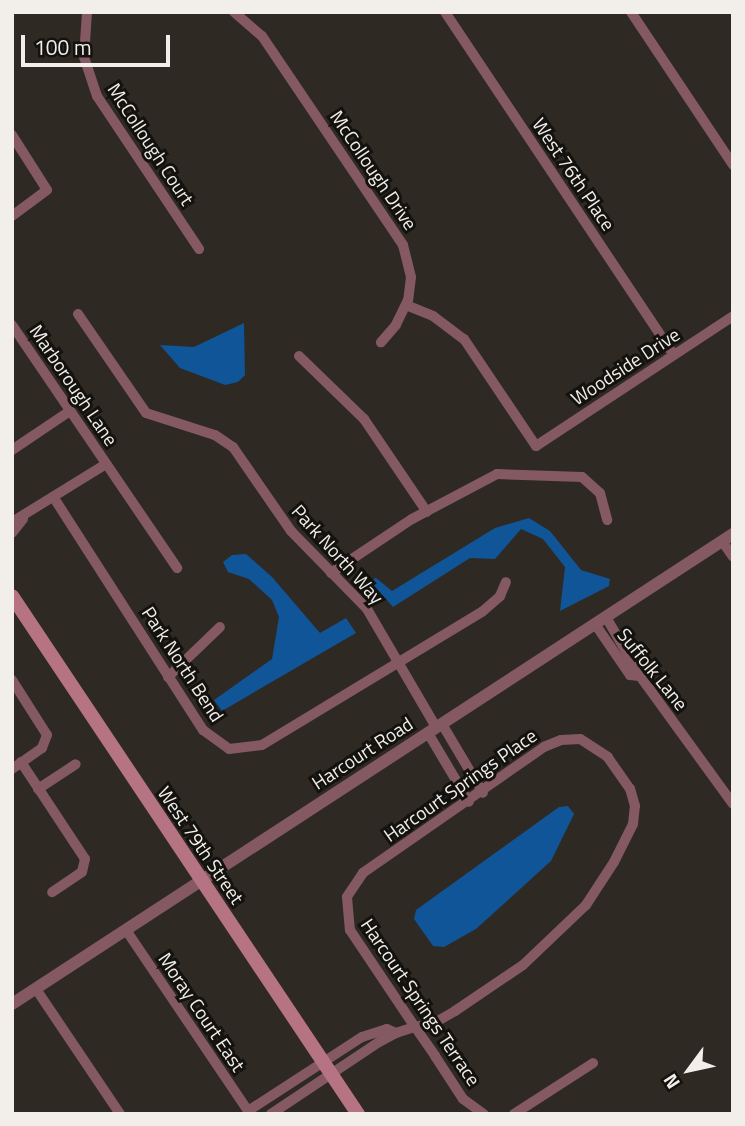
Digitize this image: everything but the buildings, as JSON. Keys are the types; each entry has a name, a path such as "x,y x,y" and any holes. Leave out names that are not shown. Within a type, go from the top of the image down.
{"main road":[{"name":"West 79th Street","path":"14,604 358,1114"}],"street":[{"name":"McCollough Court","path":"87,12 84,57 97,96 199,249"},
{"name":"McCollough Drive","path":"234,12 262,36 399,236 410,268 406,305"},
{"name":"West 76th Place","path":"445,12 674,355"},
{"path":"631,12 733,165"},
{"path":"12,135 47,190 12,216"},
{"path":"381,342 406,305"},
{"name":"Woodside Drive","path":"406,305 433,316 464,339 536,446 733,316"},
{"name":"Park North Way","path":"78,314 138,406 157,418 229,443 286,525 366,608 400,661 435,728"},
{"name":"Marborough Lane","path":"12,325 177,568"},
{"path":"299,356 364,419 426,512"},
{"path":"12,450 70,411"},
{"path":"12,533 23,519 106,464"},
{"path":"331,573 426,512 497,474 569,474 594,485 607,520"},
{"name":"Park North Bend","path":"54,498 168,677 211,739 229,748 247,750 400,661 488,608 506,582"},
{"path":"12,522 23,519"},
{"path":"727,537 733,557"},
{"name":"Harcourt Road","path":"12,1004 727,537"},
{"name":"Suffolk Lane","path":"600,620 630,675 640,676 733,804"},
{"path":"168,677 220,627"},
{"path":"12,680 47,735 42,748 17,766 38,789 85,861 82,872 52,892"},
{"path":"435,728 483,793"},
{"path":"435,728 469,802"},
{"name":"Harcourt Springs Place","path":"346,900 363,873 557,741 585,741 608,757 630,789 635,813 597,891 518,970 446,1017 415,1027"},
{"path":"38,789 76,764"},
{"name":"Harcourt Springs Terrace","path":"346,900 351,930 463,1099 484,1114"},
{"name":"Moray Court East","path":"125,930 249,1112"},
{"path":"36,989 120,1114"},
{"path":"271,1114 396,1033 415,1027"},
{"path":"249,1112 323,1061 373,1031 387,1028 396,1033"},
{"path":"514,1114 593,1063"}],"water":[{"path":"244,323 245,375 238,382 225,385 180,368 160,345 194,347"},
{"path":"529,518 550,531 581,570 610,579 609,586 560,611 565,567 543,539 521,529 495,559 470,558 393,607 369,580 376,578 392,591 495,528"},
{"path":"246,554 272,577 320,633 346,618 356,633 222,711 214,700 272,659 279,617 272,600 249,579 228,572 223,562 232,555"},
{"path":"568,806 574,814 551,861 476,929 444,947 433,946 414,919 416,910 559,807"}]}
